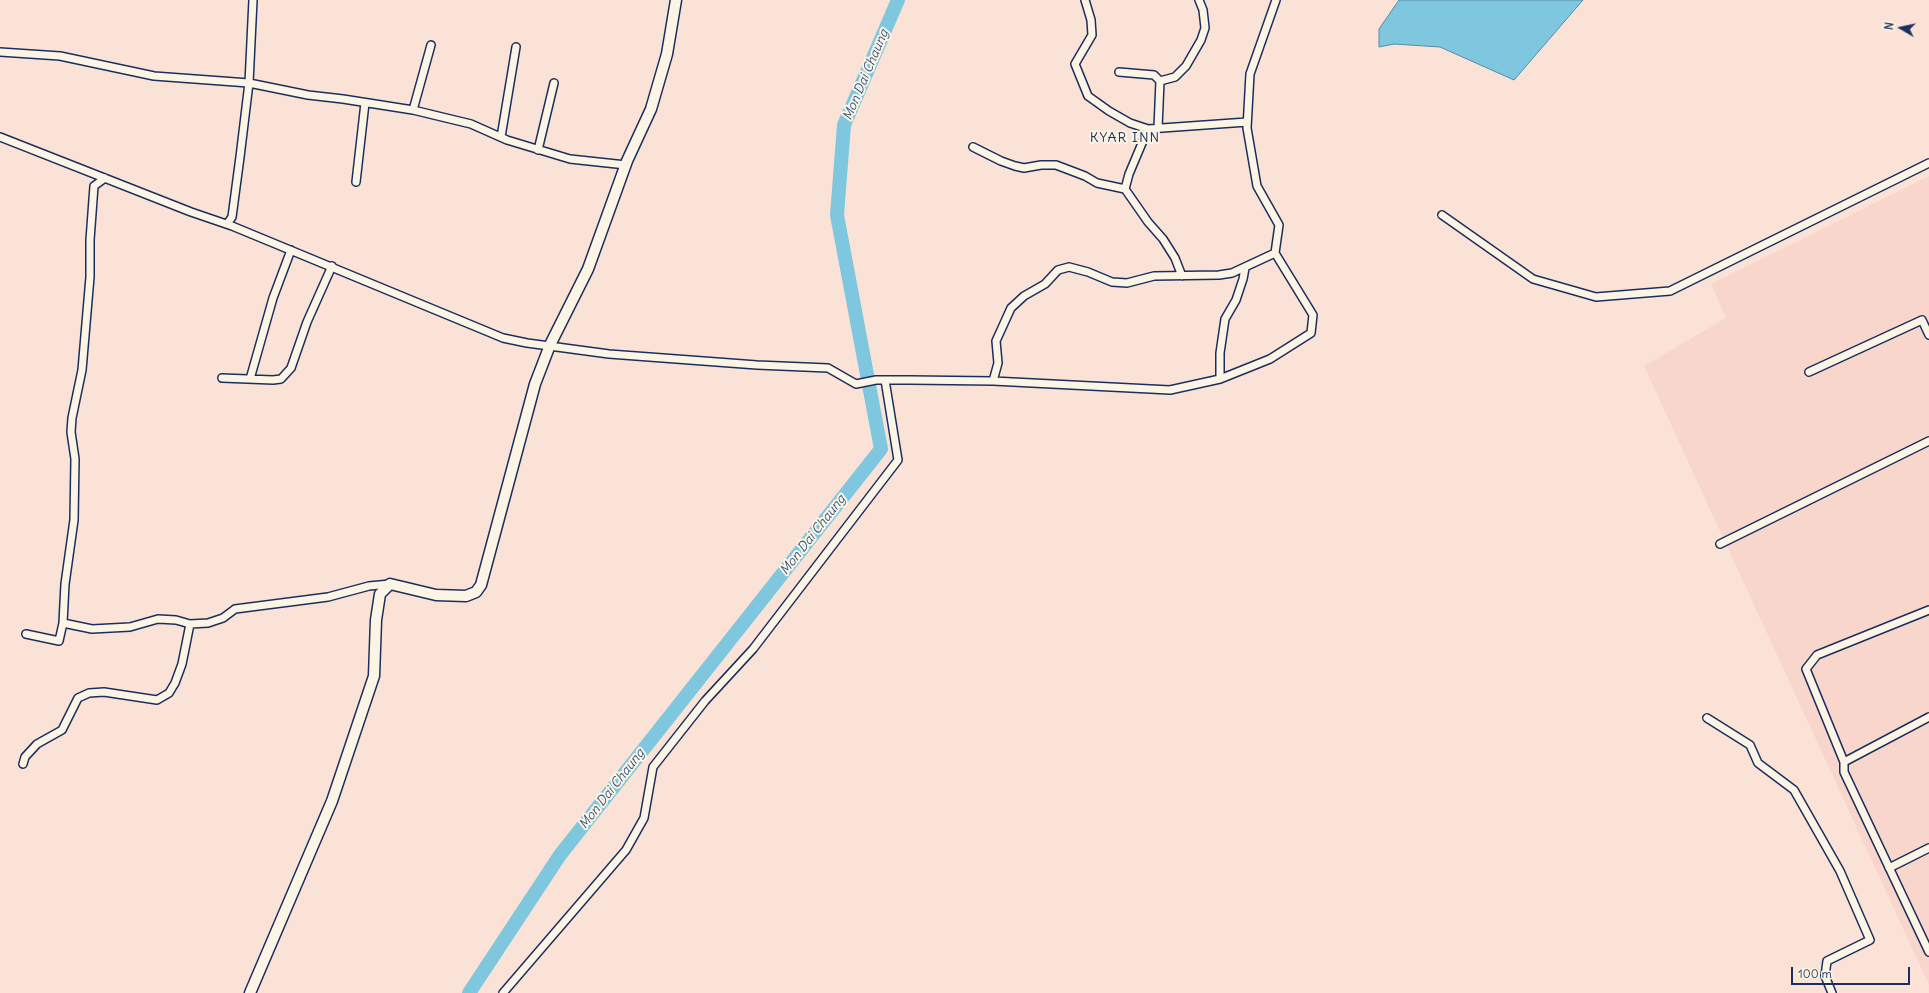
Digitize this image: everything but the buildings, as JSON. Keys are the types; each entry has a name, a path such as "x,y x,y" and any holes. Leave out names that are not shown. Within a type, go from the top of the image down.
{"street":[{"path":"227,224 232,217 249,83 253,0"},
{"path":"63,623 92,629 130,627 158,619 176,620 190,624 208,623 223,618 235,609 328,597 369,586 390,584 436,595 466,596 476,592 481,585 535,384 550,346 588,269 626,165 652,109 667,54 676,0"},
{"path":"1085,0 1091,20 1092,35 1075,64 1088,96 1110,111 1130,122 1148,129 1247,122"},
{"path":"1160,81 1175,77 1186,66 1201,40 1205,28 1203,10 1199,0"},
{"path":"0,137 227,224 332,266 503,338 527,343 609,354 828,368 856,384 876,380 993,381 1170,390 1220,379 1270,359 1311,334 1313,315 1275,254 1279,225 1257,186 1247,122 1250,74 1276,0"},
{"path":"413,110 431,45"},
{"path":"501,137 516,46"},
{"path":"0,52 60,56 154,76 249,83 308,95 413,110 471,124 501,137 570,159 626,165"},
{"path":"1119,72 1154,75 1160,81 1158,128"},
{"path":"538,150 554,83"},
{"path":"356,182 365,103"},
{"path":"1125,189 1129,174 1148,129"},
{"path":"973,147 1001,161 1015,166 1024,168 1041,164 1056,165 1085,176 1097,183 1125,189 1148,222 1163,239 1175,258 1182,276"},
{"path":"1442,215 1533,279 1596,297 1670,291 1929,163"},
{"path":"26,634 59,641 63,623 65,584 74,520 75,459 71,432 72,418 82,370 90,277 90,240 94,186 105,178"},
{"path":"250,379 273,298 291,250"},
{"path":"993,381 998,363 996,341 1011,308 1024,296 1045,284 1058,270 1069,267 1088,272 1112,282 1127,283 1154,276 1219,275 1232,273 1275,254"},
{"path":"222,378 281,379 291,368 307,322 332,266"},
{"path":"1220,379 1220,353 1225,319 1236,300 1245,268"},
{"path":"1809,372 1922,320 1929,335"},
{"path":"503,993 626,850 644,818 653,767 705,701 753,649 898,460 884,380"},
{"path":"1720,544 1929,441"},
{"path":"250,993 332,801 374,676 376,620 380,594 390,584"},
{"path":"1929,610 1817,654 1806,669 1844,762 1844,772 1929,952"},
{"path":"23,764 25,757 37,744 62,730 78,698 89,693 104,692 157,700 169,693 175,683 182,664 190,624"},
{"path":"1844,762 1929,717"},
{"path":"1707,718 1750,745 1758,763 1794,790 1840,871 1870,940 1827,961 1825,976 1832,993"},
{"path":"1889,868 1929,848"}],"shaded area":[{"path":"1929,176 1929,985 1644,366 1726,318 1711,284"}],"water":[{"path":"1399,0 1583,0 1514,80 1440,47 1394,44 1379,47 1379,29"}],"waterway":[{"name":"Mon Dai Chaung","path":"469,993 560,855 881,449 837,215 844,125 898,0"}],"district":[{"name":"KYAR INN","path":"1125,138"}]}
